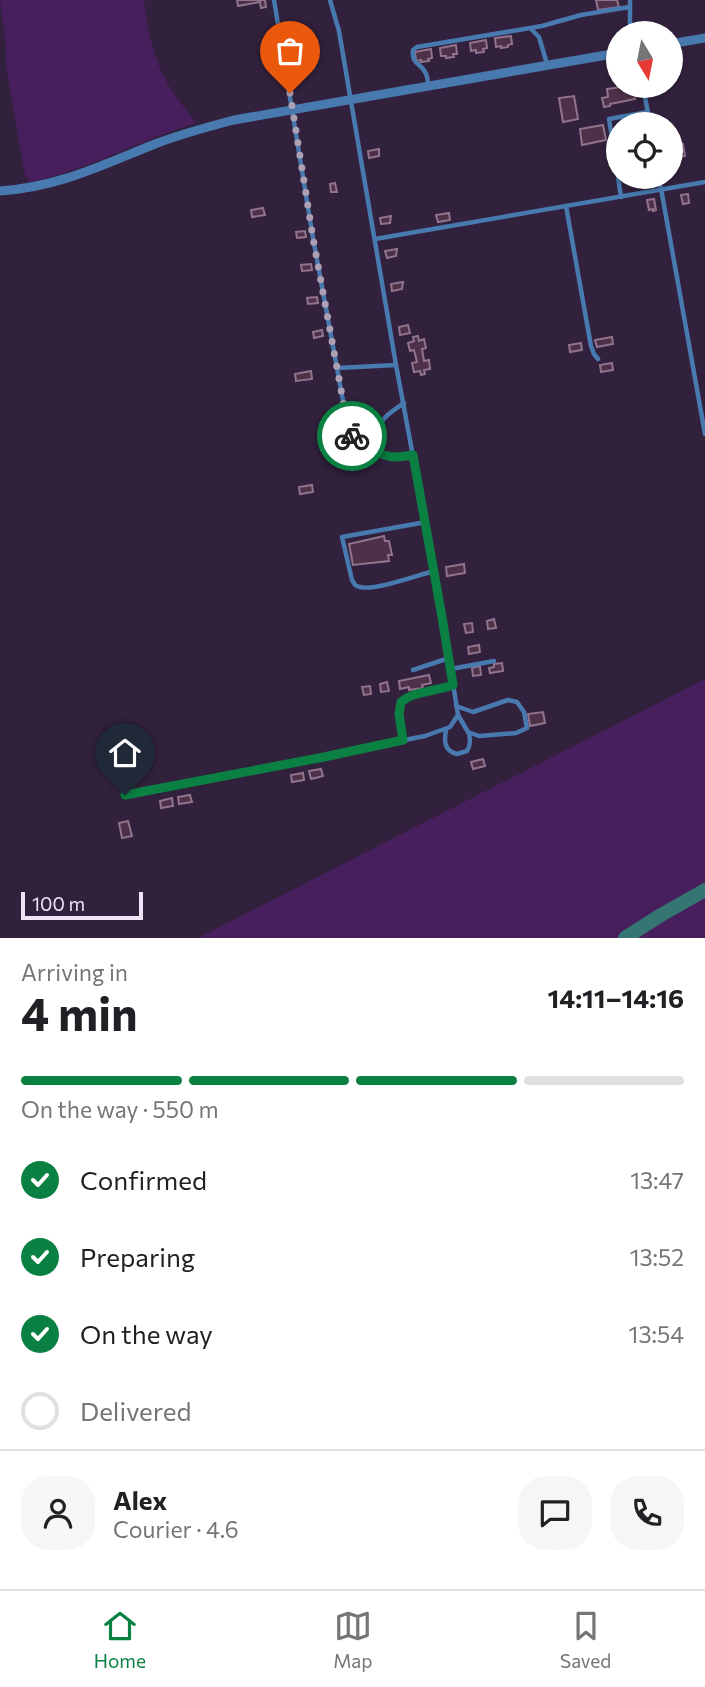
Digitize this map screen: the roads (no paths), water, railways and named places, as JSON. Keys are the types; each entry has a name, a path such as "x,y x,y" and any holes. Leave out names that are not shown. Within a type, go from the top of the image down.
{"street":[{"path":"683,42 705,38"},
{"path":"0,191 55,183 177,136 225,122 606,55"}],"lane":[{"path":"274,0 313,238 344,406 353,439 358,444 396,457 413,455"},
{"path":"330,0 339,31 456,706 470,739 467,751 457,754 448,750 444,741 446,730"},
{"path":"428,86 425,71 416,64 412,56 417,47 530,28 629,3 630,21"},
{"path":"530,28 539,37 547,65"},
{"path":"645,98 648,112"},
{"path":"375,239 705,183"},
{"path":"620,189 621,197"},
{"path":"662,190 705,434"},
{"path":"566,206 591,346 598,359"},
{"path":"337,368 396,365"},
{"path":"382,453 380,423 404,403"},
{"path":"426,522 342,537 352,580 360,587 378,586 434,571"},
{"path":"412,670 449,659"},
{"path":"451,669 494,661"},
{"path":"403,740 399,714 401,702 410,696 453,685"},
{"path":"456,706 473,712 508,700 517,702 524,712 527,728 516,733 479,736 468,732"},
{"path":"125,795 425,736 446,730 458,715"}],"waterway":[{"path":"625,938 705,890"}]}
